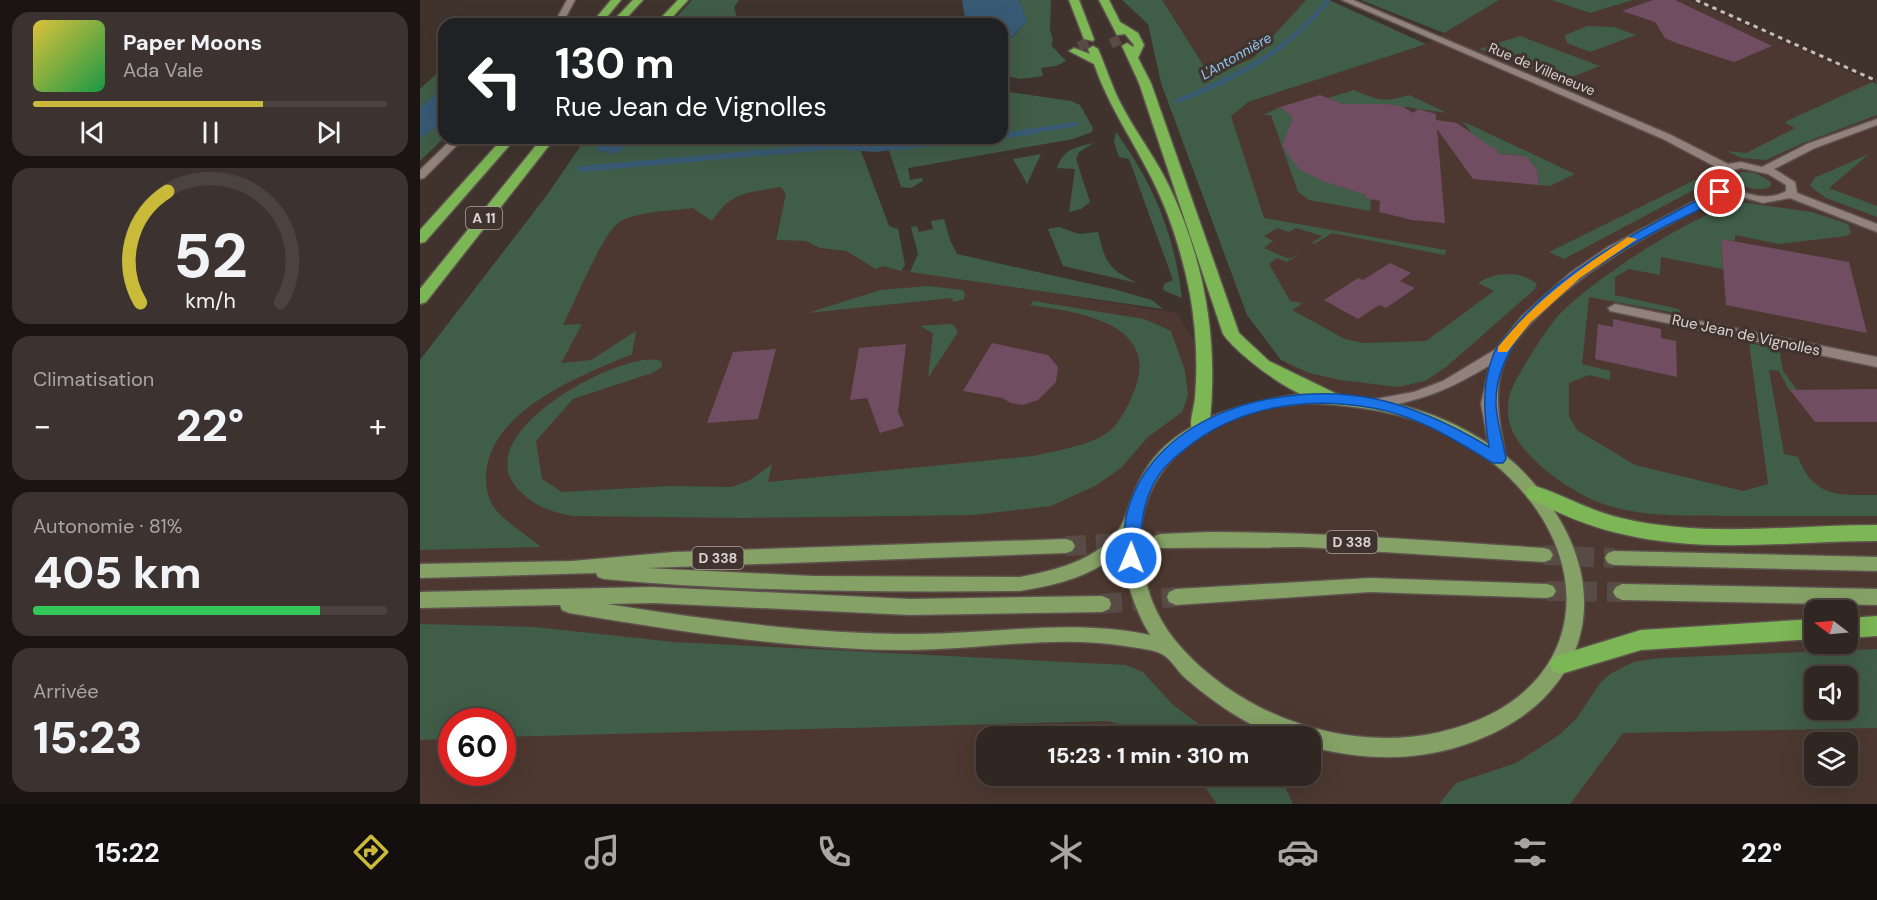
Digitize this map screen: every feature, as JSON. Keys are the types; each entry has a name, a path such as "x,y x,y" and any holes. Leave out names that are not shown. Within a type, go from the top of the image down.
{"highway":[{"path":"601,18 616,0"},
{"path":"621,18 638,0"},
{"path":"666,18 683,0"},
{"path":"1074,0 1084,41 1098,62 1114,102 1162,186 1197,290 1207,361 1207,385 1200,429"},
{"path":"1104,0 1117,24 1117,44 1176,170 1231,334 1254,360 1290,381 1331,398"},
{"path":"1084,41 1139,45 1134,35 1117,24"},
{"path":"1084,41 1098,62"},
{"path":"1098,62 1117,44"},
{"name":"A 11","path":"420,239 505,144"},
{"name":"A 11","path":"420,299 544,144"},
{"path":"1534,493 1598,520 1632,529 1687,536 1877,533"},
{"path":"1858,627 1877,626"},
{"path":"1561,664 1641,640 1690,634 1804,629"}],"main road":[{"path":"1279,726 1236,706 1211,689 1168,647 1144,606 1135,582 1131,536 1134,514 1153,470 1172,451 1200,429 1239,411 1261,405 1331,398 1375,404 1442,425 1498,459 1534,493 1546,508 1564,542 1575,580 1575,619 1571,642 1561,664 1534,696 1515,712 1466,736 1437,743 1390,748 1342,744 1321,739"},
{"name":"D 338","path":"572,568 663,578 853,584 1020,584 1045,581 1083,567 1118,542 1134,514"},
{"name":"D 338","path":"1161,541 1207,538 1335,542 1544,555"},
{"name":"D 338","path":"420,571 572,568 674,559 1066,546"},
{"path":"1614,558 1877,564"},
{"path":"1176,597 1371,585 1547,591"},
{"path":"1622,592 1877,597"},
{"path":"420,600 653,596 910,607 1102,604"},
{"path":"533,599 641,617 893,642 969,642 1084,634 1112,636 1168,647"}],"street":[{"path":"561,18 571,0"},
{"name":"Rue de Villeneuve","path":"1346,0 1667,137 1725,166"},
{"path":"1766,170 1811,146 1877,122"},
{"path":"420,176 453,144"},
{"path":"1790,194 1792,186 1787,180 1766,170 1747,165 1725,166 1718,171 1717,176 1728,188 1763,198 1779,198 1790,194 1877,228"},
{"path":"1375,404 1417,396 1448,384 1501,352 1527,319 1575,276 1612,250 1728,188"},
{"name":"Rue Jean de Vignolles","path":"1616,308 1877,362"},
{"path":"1498,459 1489,404 1501,352"}],"shaded area":[{"path":"1162,0 1306,0 1253,58 1225,70 1204,66"},
{"path":"1499,0 1551,0 1590,13 1634,0 1690,0 1877,84 1877,804 420,804 420,360 547,195 796,175 777,228 776,240 806,241 820,248 846,251 876,269 884,266 1177,313 1207,361 1200,428 1239,411 1330,397 1281,360 1247,315 1177,123 1425,44"}],"green space":[{"path":"692,0 739,0 734,7 737,18 676,18"},
{"path":"1019,0 1051,0 1050,29 1053,41 1051,45 1066,61 1056,66 1041,68 1043,76 1020,79 1008,76 1008,38 1012,38 1027,21"},
{"path":"1122,0 1162,0 1204,66 1225,70 1253,58 1306,0 1329,0 1426,44 1248,102 1231,116 1264,218 1446,250 1445,255 1332,233 1314,244 1312,243 1322,236 1296,228 1289,232 1277,228 1264,236 1273,241 1264,248 1289,259 1301,253 1287,262 1277,258 1269,264 1290,301 1303,303 1292,310 1345,339 1363,343 1426,341 1494,291 1478,283 1485,279 1508,274 1523,276 1537,284 1535,289 1445,368 1425,381 1398,387 1340,380 1309,373 1281,360 1247,315 1161,83 1148,24"},
{"path":"1361,0 1499,0 1444,33"},
{"path":"1551,0 1633,0 1590,13"},
{"path":"1587,26 1614,27 1636,35 1590,52 1567,43 1565,35"},
{"path":"1520,36 1600,66 1562,81 1479,49"},
{"path":"438,72 438,93 420,107 420,89"},
{"path":"1872,82 1877,84 1877,115 1803,143 1766,160 1742,158 1726,151 1746,153 1795,128 1785,123 1787,121"},
{"path":"1354,90 1381,99 1409,95 1447,113 1386,104 1343,104 1328,98"},
{"path":"1008,92 1071,101 1080,105 1093,128 1092,132 1073,139 908,168 910,180 922,178 923,181 911,188 901,187 887,144 1008,144"},
{"path":"1280,107 1297,120 1307,172 1325,182 1366,195 1365,198 1371,199 1370,211 1309,200 1298,192 1271,115 1263,115"},
{"path":"1462,121 1575,174 1550,186 1539,185 1537,170 1526,156 1499,154 1495,148 1484,145 1476,139"},
{"path":"438,126 438,144 420,161 420,138"},
{"path":"1116,132 1141,171 1160,210 1174,252 1182,298 1163,290 1164,284 1173,280 1129,159 1119,157 1114,142"},
{"path":"1094,143 1079,152 1076,159 1090,202 1081,209 1069,212 1075,169 1057,168 1067,153"},
{"path":"582,144 600,144 595,150 615,154 628,144 858,144 889,226 898,229 905,265 901,271 883,266 876,269 846,251 820,248 806,241 776,240 786,194 781,187 741,195 726,204 712,221 693,208 632,216 617,224 603,242 563,325 582,324 561,363 591,360 636,331 632,354 565,384 542,398 521,413 503,431 491,451 486,474 490,501 505,519 541,547 420,550 420,360 547,195"},
{"path":"1041,154 1027,184 1013,159"},
{"path":"1869,154 1829,188 1877,206 1877,217 1826,198 1810,186 1814,178"},
{"path":"1742,172 1755,173 1770,181 1771,186 1761,189 1745,187 1733,177"},
{"path":"1703,176 1701,186 1564,259 1549,252"},
{"path":"1740,202 1812,212 1848,224 1851,232 1847,236 1779,244 1735,235 1735,241 1721,239 1723,269 1661,257 1660,275 1629,269 1615,277 1615,295 1679,309 1681,314 1589,297 1582,364 1610,371 1610,380 1589,375 1569,383 1569,416 1577,430 1635,465 1743,491 1768,484 1749,343 1779,349 1783,371 1797,390 1789,390 1779,371 1769,370 1784,454 1798,457 1812,480 1829,491 1850,495 1877,495 1877,516 1682,516 1645,513 1610,506 1581,494 1553,476 1527,453 1510,426 1508,406 1512,388 1557,317 1593,285 1670,234 1720,209"},
{"path":"944,219 957,254 1113,289 1152,300 1163,309 910,272 918,254 911,227 917,226 919,232 933,229 931,221"},
{"path":"1059,227 1079,234 1098,232 1109,264 1119,273 1137,283 1063,266 1048,229"},
{"path":"928,286 963,290 964,299 953,302 952,298 808,313 880,290"},
{"path":"1033,301 1144,319 1171,331 1185,371 1188,395 1182,412 1148,437 1121,468 1095,486 1051,506 974,515 742,518 574,516 551,511 530,500 518,489 507,466 514,442 532,419 559,397 590,379 620,366 646,360 662,362 662,367 652,373 573,399 536,441 542,479 562,492 669,486 731,487 750,480 772,464 768,482 1034,456 1096,439 1114,427 1131,399 1139,370 1137,351 1127,336 1111,326 1071,312 1030,305"},
{"path":"954,325 958,332 928,378 933,333 920,326"},
{"path":"420,624 535,627 674,642 1126,665 1143,672 1173,705 1201,726 1126,726 1108,721 516,737 516,708 438,708 438,739 420,740"},
{"path":"1877,649 1877,728 1623,733 1570,804 1439,804 1456,783 1516,763 1559,735 1577,718 1600,683 1610,674 1633,662 1660,658 1804,652 1804,654 1858,654 1858,650"},
{"path":"1204,786 1285,786 1293,804 1217,804"}],"water":[{"path":"962,0 1019,0 1027,21 1011,38 1008,38 1008,18 965,18"},
{"path":"438,93 438,126 420,138 420,107"},
{"path":"600,144 628,144 616,154 595,150"}],"building":[{"path":"1653,0 1675,0 1772,46 1734,62 1665,38 1655,22 1622,11"},
{"path":"1320,95 1343,104 1386,104 1402,106 1413,113 1418,109 1436,114 1436,120 1457,123 1491,147 1496,148 1499,154 1526,156 1537,170 1539,185 1473,179 1437,129 1445,223 1412,220 1379,212 1380,201 1365,198 1366,195 1325,182 1299,169 1282,146 1293,117 1280,107"},
{"path":"1721,239 1849,262 1867,333 1726,305"},
{"path":"1390,263 1411,273 1400,281 1415,288 1386,308 1379,305 1358,319 1324,300 1358,278 1363,280"},
{"path":"1613,319 1661,329 1661,338 1676,341 1677,377 1595,359 1598,324 1613,327"},
{"path":"992,343 1048,355 1058,367 1056,382 1038,400 1023,405 1011,403 1002,398 963,391"},
{"path":"906,344 898,412 904,426 880,433 867,398 850,400 859,348"},
{"path":"776,349 758,419 707,423 733,352"},
{"path":"1877,389 1877,422 1815,422 1790,390"}],"waterway":[{"name":"L'Antonnière","path":"1177,101 1220,83 1260,61 1296,34 1328,0"},
{"name":"L'Antonnière","path":"1026,132 1076,124"},
{"name":"L'Antonnière","path":"1008,135 1035,131"},
{"name":"L'Antonnière","path":"581,169 837,146 874,149 926,144"}],"tunnel":[{"path":"1113,37 1118,47"},
{"path":"1081,40 1086,50"},
{"path":"1066,546 1161,541"},
{"path":"1544,555 1614,558"},
{"path":"1547,591 1622,592"},
{"path":"1102,604 1176,597"}],"railway":[{"path":"1696,0 1877,81"}],"slow traffic":[{"path":"1503,350 1527,319 1575,276 1631,239"}],"route":[{"path":"1131,558 1134,514 1153,470 1185,439 1200,429 1239,411 1261,405 1307,398 1331,398 1375,404 1423,417 1442,425 1498,459 1489,404 1493,380 1501,352 1527,319 1575,276 1612,250 1720,192"}]}
